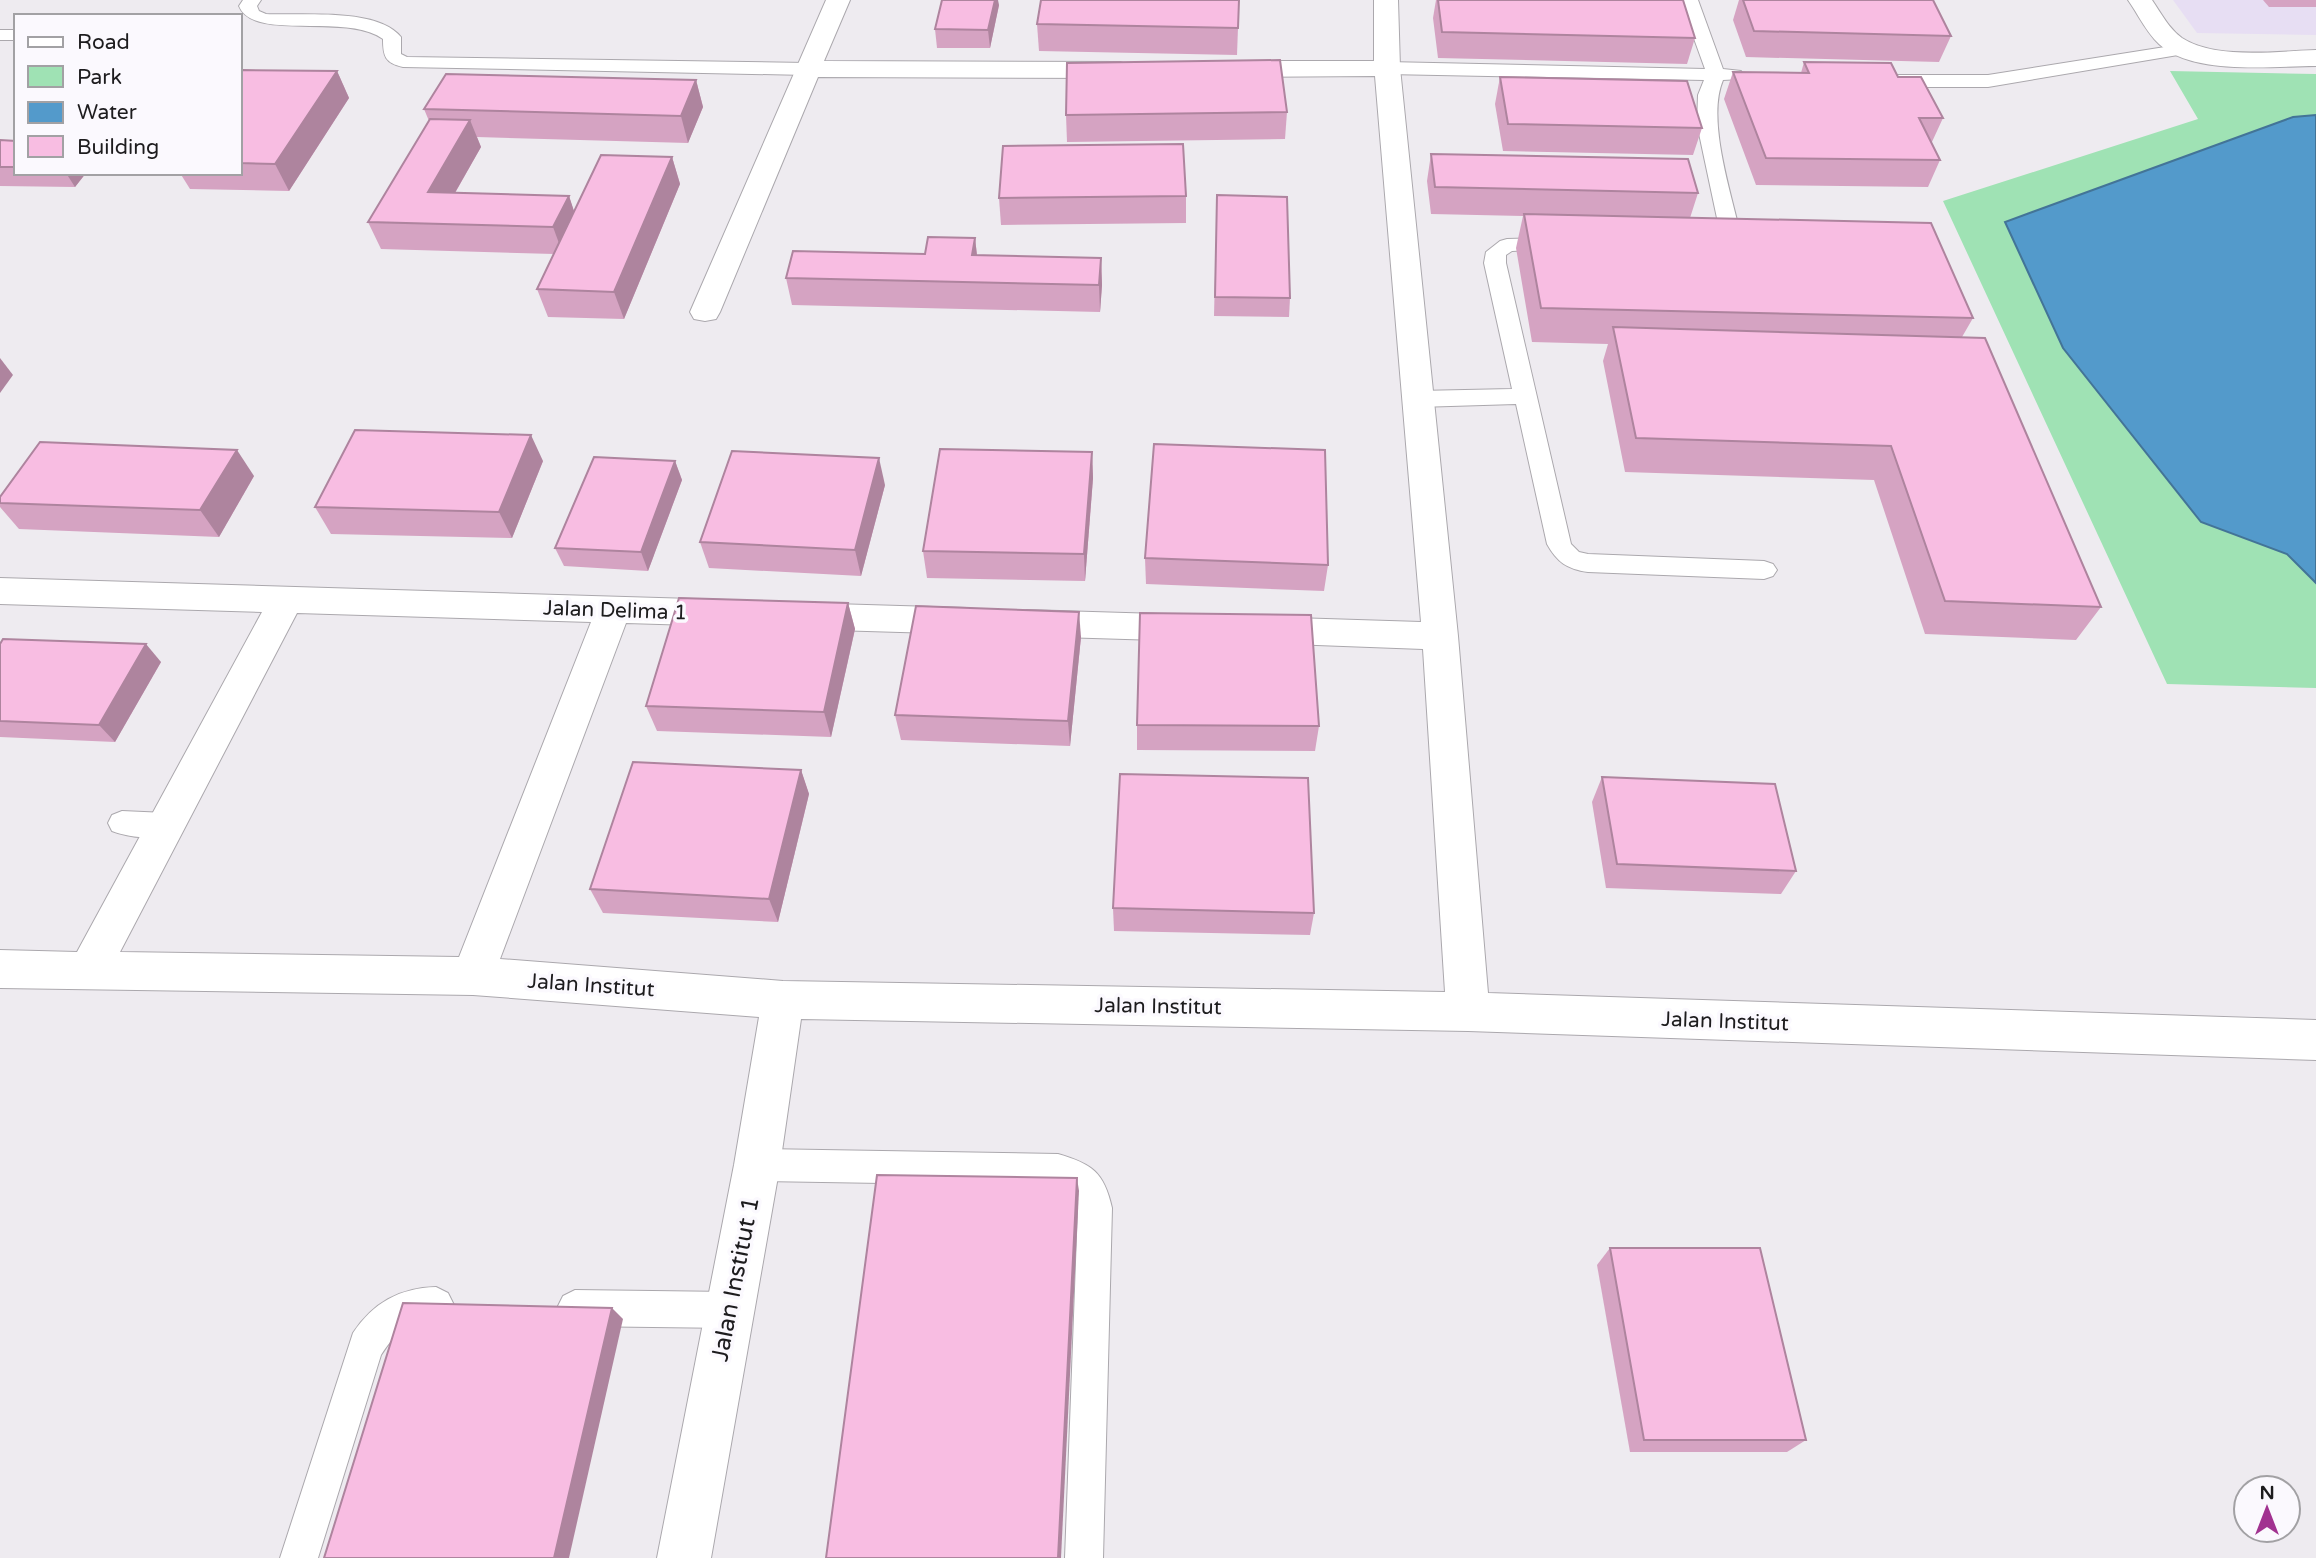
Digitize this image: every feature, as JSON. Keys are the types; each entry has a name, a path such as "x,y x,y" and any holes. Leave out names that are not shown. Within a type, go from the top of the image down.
{"street":[{"path":"705,312 838,0"},
{"path":"1386,0 1387,68 1440,636 1468,1012"},
{"path":"2140,0 2167,38 2184,49 2217,56 2316,58"},
{"path":"1211,69 1387,68"},
{"path":"807,69 1143,69"},
{"name":"Jalan Delima 1","path":"0,591 1440,636"},
{"path":"89,970 285,602"},
{"path":"473,975 613,610"},
{"name":"Jalan Institut","path":"0,969 473,975 783,1000 1468,1012 2316,1040"},
{"name":"Jalan Institut 1","path":"684,1558 757,1165 783,1000"}],"lane":[{"path":"252,0 248,6 251,14 263,19 355,23 386,30 392,37 392,56 403,62 807,69"},
{"path":"1689,0 1716,74 1707,95 1707,124 1731,244 1720,250 1698,249"},
{"path":"1868,81 1988,81 2184,49"},
{"path":"1387,68 1758,76"},
{"path":"1580,245 1507,245 1496,251 1495,263 1563,553 1572,561 1588,564 1764,570"},
{"path":"1418,398 1525,396"},
{"path":"122,823 166,825"},
{"path":"757,1165 1058,1170 1077,1175 1091,1189 1095,1208 1084,1558"},
{"path":"299,1558 366,1346 378,1326 399,1310 422,1305 475,1306"},
{"path":"542,1307 730,1310"}],"shaded area":[{"path":"2173,0 2316,0 2316,35 2197,33"}],"green space":[{"path":"2170,71 2316,74 2316,688 2167,684 1943,201 2198,119"}],"water":[{"path":"2316,115 2316,583 2287,554 2201,522 2063,348 2005,222 2293,117"}],"building":[{"path":"942,0 995,0 988,30 935,29"},
{"path":"1041,0 1239,0 1238,28 1037,24"},
{"path":"1438,0 1683,0 1695,38 1442,32"},
{"path":"1743,0 1933,0 1951,36 1754,31"},
{"path":"1280,60 1287,112 1066,115 1067,63"},
{"path":"1804,62 1891,63 1898,77 1921,77 1943,118 1919,118 1940,160 1766,158 1733,72 1809,73"},
{"path":"242,70 337,71 275,164 242,163"},
{"path":"446,74 696,80 681,116 424,109"},
{"path":"1500,77 1687,81 1702,128 1508,124"},
{"path":"430,119 470,120 428,192 569,196 553,227 368,222"},
{"path":"0,140 14,141 14,167 0,167"},
{"path":"1183,144 1186,196 999,198 1003,146"},
{"path":"1431,154 1688,159 1698,193 1435,187"},
{"path":"601,155 672,157 614,292 537,289"},
{"path":"1217,195 1287,197 1290,298 1215,297"},
{"path":"1524,214 1931,223 1973,318 1541,308"},
{"path":"928,237 975,238 972,255 1101,258 1099,285 786,278 793,251 925,254"},
{"path":"1613,327 1985,338 2101,607 1945,601 1891,446 1636,438"},
{"path":"355,430 531,435 499,512 315,507"},
{"path":"40,442 237,450 200,510 0,503 0,497"},
{"path":"1154,444 1325,450 1328,565 1145,558"},
{"path":"940,449 1092,452 1084,554 923,551"},
{"path":"732,451 879,458 855,550 700,542"},
{"path":"594,457 675,461 641,552 555,548"},
{"path":"679,598 848,603 824,712 646,706"},
{"path":"916,606 1079,612 1068,721 895,715"},
{"path":"1140,613 1311,615 1319,726 1137,725"},
{"path":"3,639 146,644 99,725 0,721 0,644"},
{"path":"633,762 801,770 769,899 590,889"},
{"path":"1120,774 1308,778 1314,913 1113,908"},
{"path":"1602,777 1775,784 1796,871 1617,864"},
{"path":"877,1175 1077,1178 1058,1558 826,1558"},
{"path":"1610,1248 1760,1248 1806,1440 1644,1440"},
{"path":"403,1303 612,1308 554,1558 324,1558"}]}
